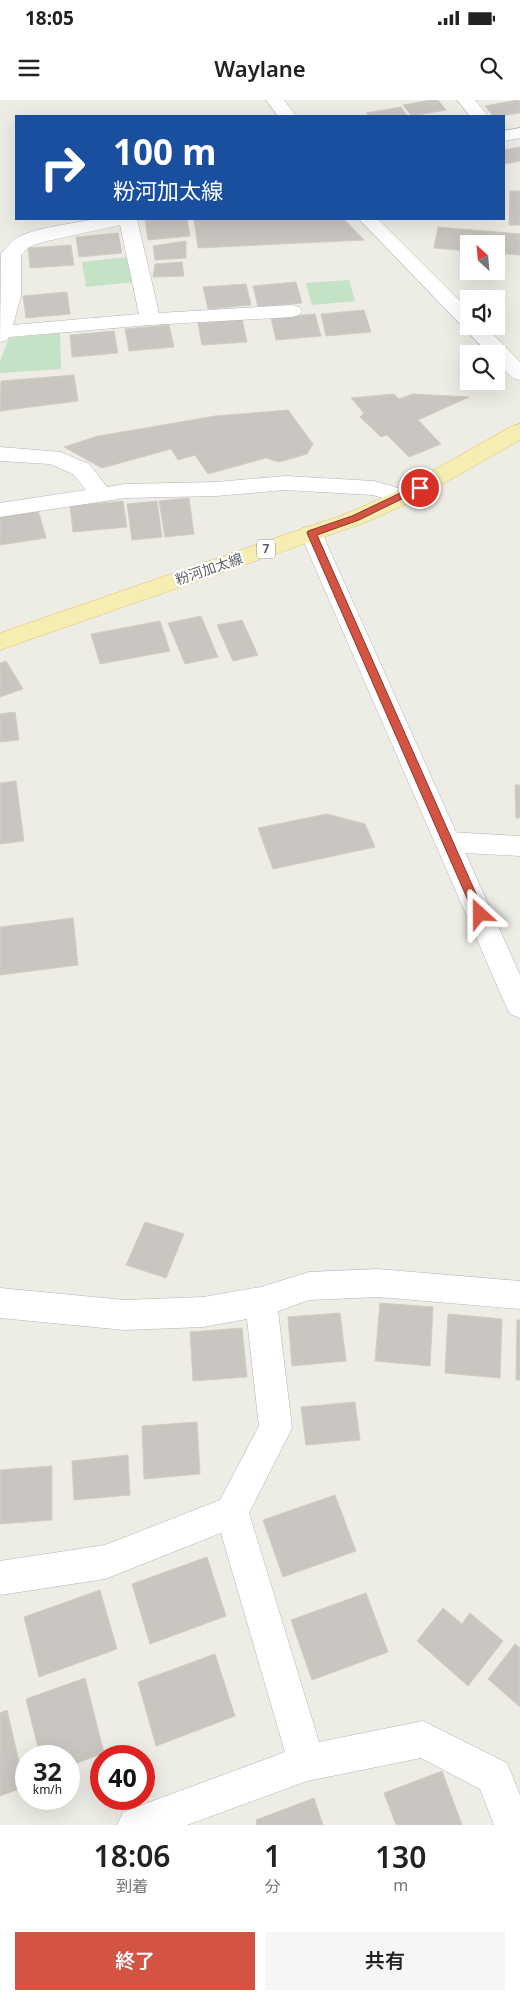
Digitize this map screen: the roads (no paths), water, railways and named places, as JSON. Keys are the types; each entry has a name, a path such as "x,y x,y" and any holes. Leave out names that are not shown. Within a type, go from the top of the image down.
{"main road":[{"name":"粉河加太線","path":"0,642 356,518 403,497 520,430"}],"street":[{"path":"275,100 286,115"},
{"path":"466,100 478,115"},
{"path":"505,136 520,133"},
{"path":"116,220 38,237 22,244 10,254 11,296 1,334 150,319 292,311"},
{"path":"128,220 150,319"},
{"path":"369,220 460,313"},
{"path":"482,335 520,374"},
{"path":"0,454 53,457 81,469 102,495"},
{"path":"0,510 125,491 216,490 285,483 374,488 403,497"},
{"path":"311,533 448,842 512,969 520,1006"},
{"path":"448,842 520,846"},
{"path":"0,1303 125,1315 204,1312 261,1302 309,1286 378,1283 520,1295"},
{"path":"0,1578 105,1562 232,1512 276,1428 261,1302"},
{"path":"232,1512 307,1763"},
{"path":"136,1825 307,1763 423,1739 494,1776 513,1825"}]}
